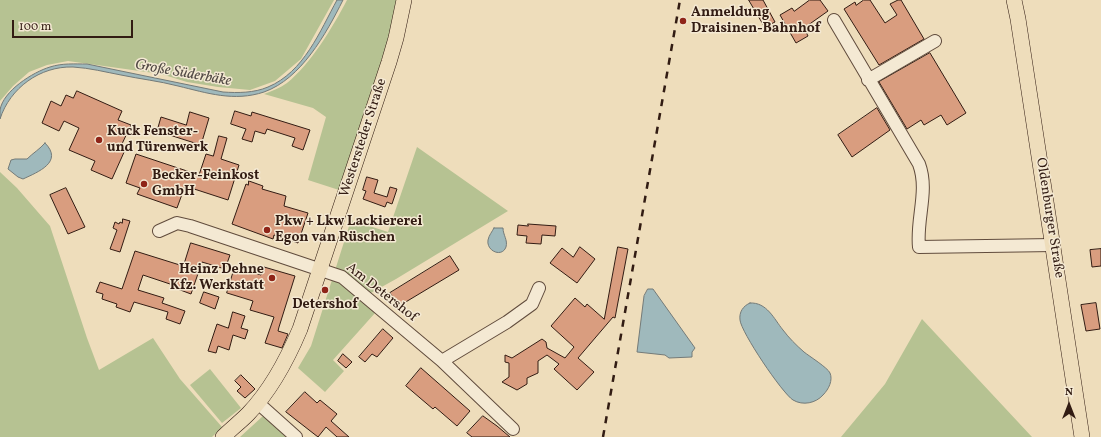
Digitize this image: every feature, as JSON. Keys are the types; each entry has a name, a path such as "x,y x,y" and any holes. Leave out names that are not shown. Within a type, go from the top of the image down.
{"main road":[{"name":"Westersteder Straße","path":"223,437 258,403 277,377 293,347 300,330 389,62 404,0"},
{"name":"Oldenburger Straße","path":"1014,0 1082,437"}],"street":[{"path":"834,20 868,80 919,164 922,172 923,193 918,238 919,247 1053,245"},
{"path":"868,80 935,41"},
{"name":"Am Detershof","path":"159,231 177,223 190,226 342,277 442,362 513,429"},
{"path":"442,362 532,304 539,288"},
{"path":"258,403 296,437"}],"green space":[{"path":"0,0 334,0 301,59 275,81 250,90 218,87 187,82 161,74 68,61 47,65 29,72 13,86 0,101"},
{"path":"347,0 398,0 390,37 339,190 308,180 326,117 313,108 264,94 287,83 304,66 328,33"},
{"path":"417,147 508,211 396,279 360,299 375,313 333,360 344,371 325,392 298,368 311,346 351,220 388,232"},
{"path":"0,172 17,188 50,226 99,370 153,338 180,379 222,427 212,437 0,437"},
{"path":"922,319 1032,437 841,437 885,384"},
{"path":"210,369 241,408 222,423 190,385"},
{"path":"263,416 288,437 240,437"}],"water":[{"path":"337,0 343,0 329,27 311,54 290,77 277,86 264,92 242,96 221,95 91,69 73,67 61,68 49,70 28,81 11,98 0,119 2,103 13,89 35,73 64,64 87,64 223,92 246,92 263,89 281,80 301,61 310,50"},
{"path":"45,143 52,156 47,166 42,170 23,179 8,169 11,160 27,159"},
{"path":"494,228 503,228 506,240 506,247 498,253 492,250 488,244 488,238"},
{"path":"648,289 653,289 695,348 692,352 692,357 669,358 665,355 637,352 644,296"},
{"path":"750,303 756,303 766,308 795,344 829,371 831,376 830,384 820,398 809,403 797,402 793,400 780,386 754,349 742,327 740,314 745,306"}],"building":[{"path":"749,0 763,0 775,22 765,27"},
{"path":"810,0 820,0 828,11 804,28 808,36 796,43 780,15 792,8 794,11"},
{"path":"864,0 870,0 885,23 897,15 890,4 901,0 924,39 879,65 844,9 855,2 856,5"},
{"path":"930,53 966,113 947,125 941,115 924,125 921,120 907,129 879,82"},
{"name":"Kuck Fenster- und Türenwerk","path":"77,91 122,111 118,120 131,125 120,148 125,150 112,179 91,170 95,161 69,150 79,128 64,121 59,131 42,123 51,101 61,106 66,95 73,98"},
{"path":"877,108 890,130 852,157 838,135"},
{"path":"235,111 251,116 252,112 310,130 303,150 292,146 295,138 267,129 265,134 255,131 252,142 242,139 246,129 231,124"},
{"path":"190,112 209,118 201,145 157,131 161,117 186,125"},
{"path":"219,136 227,138 221,159 239,165 228,200 185,186 177,208 137,194 140,188 126,183 136,154 199,175 206,154 213,156"},
{"path":"367,177 378,180 374,193 387,197 390,187 397,189 392,204 387,202 385,207 363,199 366,191 363,190"},
{"path":"249,181 263,186 262,189 286,196 284,206 308,213 298,243 274,235 273,239 232,224 246,184 248,185"},
{"path":"66,188 85,227 68,234 50,195"},
{"path":"123,219 130,221 120,252 110,249 117,230 113,228 115,222 119,224 120,222 122,223"},
{"path":"528,224 556,226 555,236 542,235 541,244 526,243 527,236 517,235 518,225 528,226"},
{"path":"191,243 230,255 225,269 202,262 191,294 175,288 176,286 143,275 138,290 164,298 162,303 185,311 180,324 166,319 168,312 134,302 130,312 116,307 117,304 102,299 103,294 96,292 100,282 122,289 135,251 183,266"},
{"path":"580,247 595,259 577,283 550,263 562,248 573,257"},
{"path":"618,247 628,249 615,318 613,317 578,358 594,372 577,390 554,369 559,364 547,355 538,361 538,373 527,378 527,384 517,390 502,382 509,377 509,363 505,362 505,355 512,358 542,339 546,342 547,348 565,358 574,347 551,326 575,298 585,307 587,304 604,319"},
{"path":"1101,249 1101,266 1092,267 1090,250"},
{"path":"450,256 459,270 399,306 390,293"},
{"path":"235,267 261,275 264,267 295,276 278,331 288,334 282,348 265,343 274,317 250,310 253,301 227,293"},
{"path":"204,292 219,297 215,309 200,303"},
{"path":"1096,303 1100,329 1086,331 1081,305"},
{"path":"233,312 245,316 241,328 248,330 245,339 233,335 229,350 218,346 216,353 208,351 217,324 228,328"},
{"path":"383,329 393,338 377,357 372,354 365,362 359,357"},
{"path":"343,354 352,362 346,368 338,361"},
{"path":"421,368 470,411 457,426 435,407 433,409 406,386"},
{"path":"241,375 255,389 245,398 237,391 241,387 235,381"},
{"path":"305,392 317,403 320,400 337,414 331,421 349,437 337,437 326,427 318,437 286,412"},
{"path":"483,416 510,437 472,437 467,433"}],"railway":[{"path":"603,437 680,0"}],"place":[{"name":"Anmeldung Draisinen-Bahnhof","path":"683,21"},
{"name":"Kuck Fenster- und Türenwerk","path":"99,140"},
{"name":"Becker-Feinkost GmbH","path":"144,184"},
{"name":"Pkw + Lkw Lackiererei Egon van Rüschen","path":"267,230"},
{"name":"Heinz Dehne Kfz. Werkstatt","path":"272,278"},
{"name":"Detershof","path":"325,290"}],"water label":[{"name":"Große Süderbäke","path":"183,74"}]}
